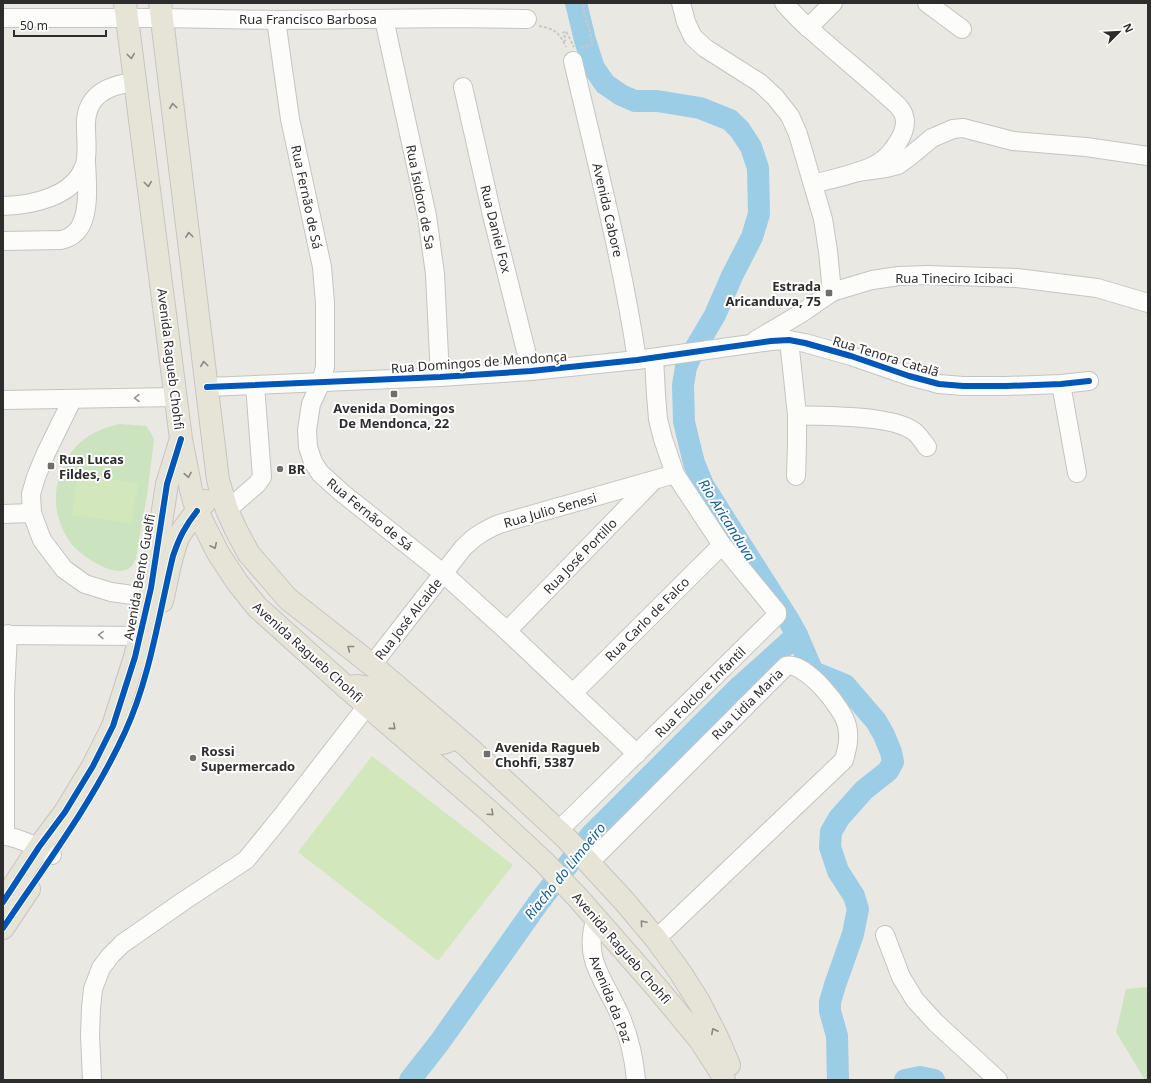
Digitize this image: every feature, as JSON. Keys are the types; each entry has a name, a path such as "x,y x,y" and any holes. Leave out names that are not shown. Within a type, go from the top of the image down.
{"main road":[{"name":"Avenida Ragueb Chohfi","path":"161,10 218,483 226,510 236,530 249,554 288,599 372,665 457,738 562,834 587,860 656,939 680,972 699,1002 717,1037 735,1080"},
{"name":"Avenida Ragueb Chohfi","path":"126,11 181,439 191,490 197,511 218,553 237,582 257,606 346,688 489,811 544,862 596,918 700,1040 720,1071 724,1080"},
{"path":"176,398 186,402 197,416 207,464 218,483"},
{"name":"Avenida Bento Guelfi","path":"3,928 46,851 65,812 93,766 113,726 135,657 140,636 149,595 167,484 181,439"},
{"name":"Avenida Bento Guelfi","path":"3,902 46,851 76,820 105,773 126,731 145,674 149,595 173,556 178,538 187,523 218,483"},
{"path":"346,688 358,686 371,688 438,743 457,738"}],"street":[{"path":"680,3 693,37 705,48 760,84 774,96 790,116 798,134 814,184 823,219 832,292"},
{"path":"784,3 808,28 900,109 904,115 905,121 897,144 889,156 880,163 857,172 814,184"},
{"path":"808,28 833,3"},
{"path":"927,3 962,30"},
{"name":"Rua Francisco Barbosa","path":"5,13 161,10 276,20 454,18 527,19"},
{"name":"Rua Isidoro de Sa","path":"384,19 427,216 435,274 440,377"},
{"name":"Rua Fernão de Sá","path":"276,20 290,119 322,267 326,303 325,366 321,382 311,404 307,430 308,446 313,462 320,473 341,492 444,574 507,631 637,754"},
{"name":"Avenida Cabore","path":"574,55 624,283 636,360"},
{"path":"3,206 34,202 62,191 74,183 81,174 85,164 87,146 87,110 92,101 100,93 110,87 122,83 135,82"},
{"name":"Rua Daniel Fox","path":"463,87 492,215 531,371"},
{"path":"857,172 898,165 932,138 954,129 963,128 1013,141 1086,147 1148,156"},
{"path":"3,241 61,240 70,238 77,232 82,223 87,201 86,155"},
{"name":"Rua Tineciro Icibaci","path":"750,344 794,318 832,292 872,280 899,276 927,275 1017,278 1097,288 1148,303"},
{"name":"Rua Tenora Catalã","path":"750,344 771,340 790,340 830,350 909,376 939,384 963,386 1061,384 1089,381"},
{"path":"790,340 797,415 796,476"},
{"name":"Rua Domingos de Mendonça","path":"207,387 440,377 531,371 673,356 750,344"},
{"path":"654,358 658,419 675,474 722,545"},
{"path":"1061,384 1077,473"},
{"path":"226,510 257,484 262,477 255,385"},
{"path":"3,400 176,398"},
{"path":"72,400 36,477 31,494 32,513 42,540 64,569 85,584 111,592 149,595"},
{"path":"797,415 888,421 904,426 916,433 927,448"},
{"name":"Rua Julio Senesi","path":"444,574 473,538 485,530 499,524 675,474"},
{"name":"Rua José Portillo","path":"507,631 653,481"},
{"path":"3,514 32,513"},
{"name":"Rua Carlo de Falco","path":"573,693 722,545"},
{"name":"Rua Folclore Infantil","path":"562,834 637,754 777,616 777,612 722,545"},
{"name":"Rua José Alcaide","path":"372,665 444,574"},
{"path":"46,851 18,839 4,836 4,699 6,634 140,636"},
{"name":"Rua Lidia Maria","path":"587,860 786,666 790,664 806,673 833,701 844,716 847,725 849,736 848,748 844,760 656,939"},
{"path":"92,1080 90,1035 91,1008 93,989 101,968 122,944 184,900 246,860 367,706"},
{"name":"Avenida da Paz","path":"596,918 592,931 592,955 597,969 619,1014 628,1038 634,1060 636,1080"},
{"path":"885,935 901,977 915,1000 936,1023 998,1080"}],"path":[{"path":"574,55 593,44 582,3"},
{"path":"527,19 535,25 553,29 562,38 574,55"},
{"path":"564,42 566,38 563,33 566,32 574,55"}],"green space":[{"path":"120,424 146,426 154,440 147,495 136,558 131,566 124,570 116,571 89,559 72,545 60,523 56,505 56,491 59,476 75,448 95,432"},
{"path":"77,476 138,483 132,523 72,515"},
{"path":"372,756 513,865 438,961 298,852"},
{"path":"1148,987 1148,1080 1145,1080 1116,1032 1126,989"}],"waterway":[{"name":"Rio Aricanduva","path":"576,3 585,40 594,68 605,84 621,95 635,101 657,101 700,108 730,120 740,130 751,147 758,168 759,214 752,237 732,276 715,315 686,367 683,385 684,422 694,463 703,485 788,619 797,635 813,672 845,685 876,721 891,752 893,762 888,771 864,790 839,818 831,832 830,847 838,871 854,896 858,909 853,934 830,1002 830,1011 837,1036 838,1080"},
{"name":"Riacho do Limoeiro","path":"410,1080 439,1043 539,902 591,835 736,690 797,635"},
{"name":"Rio Aricanduva","path":"905,1080 920,1077 934,1080"}],"cycle path":[{"path":"207,387 440,377 531,371 637,360 771,341 789,340 851,356 909,376 939,384 963,386 1006,386 1061,384 1089,381"},
{"path":"3,902 39,847 65,812 93,766 113,726 135,657 151,588 167,484 181,439"},
{"path":"3,928 84,808 125,732 141,690 153,646 173,556 183,532 197,511"}],"place":[{"name":"Estrada Aricanduva, 75","path":"829,293"},
{"name":"Avenida Domingos De Mendonca, 22","path":"394,394"},
{"name":"Rua Lucas Fildes, 6","path":"51,466"},
{"name":"BR","path":"280,469"},
{"name":"Avenida Ragueb Chohfi, 5387","path":"487,754"},
{"name":"Rossi Supermercado","path":"193,758"}]}
